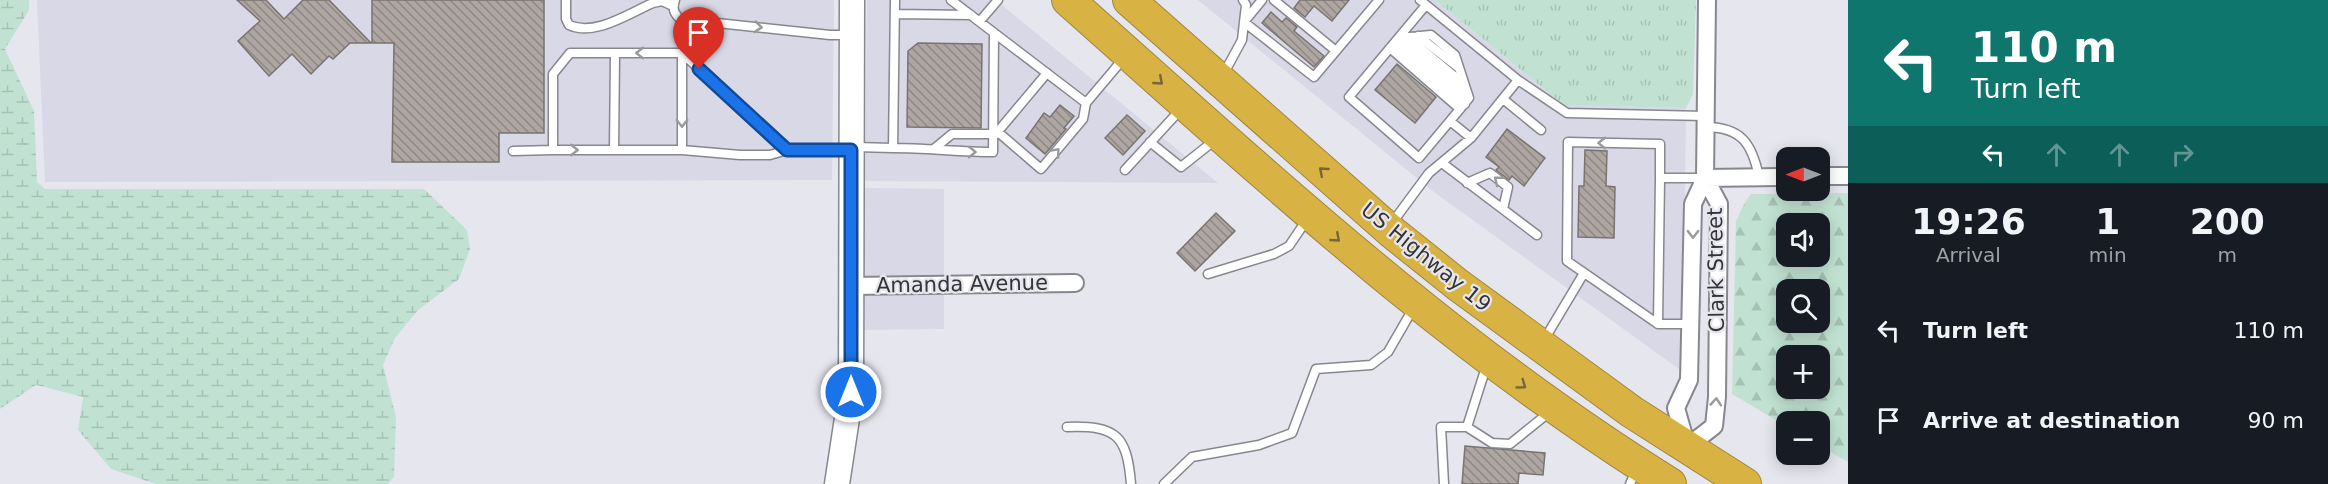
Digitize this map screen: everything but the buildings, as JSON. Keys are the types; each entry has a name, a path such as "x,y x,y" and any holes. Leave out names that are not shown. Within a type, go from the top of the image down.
{"highway":[{"name":"US Highway 19","path":"1068,0 1310,215 1415,304 1555,408 1634,474 1670,484"},
{"name":"US Highway 19","path":"1129,0 1388,228 1458,285 1632,412 1745,484"},
{"path":"1415,304 1495,340 1647,445 1671,451 1687,447"}],"street":[{"path":"837,484 851,392 852,0"},
{"path":"1707,0 1705,178 1776,177"},
{"path":"1830,176 1848,176"},
{"name":"Clark Street","path":"1705,178 1719,204 1717,397 1714,426 1687,447 1676,408 1689,380 1693,204 1705,178"},
{"name":"Amanda Avenue","path":"850,286 1075,283"}],"lane":[{"path":"566,0 566,19 569,26 579,30 596,28 653,3 662,2 674,3 674,13 680,19 830,34 852,34"},
{"path":"893,148 895,0"},
{"path":"951,0 1086,103"},
{"path":"980,21 998,0"},
{"path":"1220,80 1242,40 1245,5 1243,0"},
{"path":"1244,22 1262,0"},
{"path":"1277,1 1336,51"},
{"path":"1244,22 1314,77 1378,1"},
{"path":"1398,42 1431,35 1455,55 1465,84 1465,104 1419,158 1349,97 1398,42 1423,3 1518,80 1567,113 1705,121 1737,132 1756,161 1759,177"},
{"path":"894,14 971,15"},
{"path":"513,151 682,150 770,155 787,150 935,148 950,152 993,152 995,135 994,33"},
{"path":"1398,42 1465,84"},
{"path":"1398,42 1465,104"},
{"path":"1398,42 1465,104"},
{"path":"553,150 553,74 570,53 682,53 787,150"},
{"path":"614,150 615,53"},
{"path":"682,53 682,150"},
{"path":"935,148 952,134 995,135 1041,169 1083,119 1086,103 1128,54"},
{"path":"995,135 1047,73"},
{"path":"1388,228 1429,173 1471,138 1518,80"},
{"path":"1503,99 1541,130"},
{"path":"1125,170 1185,104"},
{"path":"1450,121 1471,138"},
{"path":"1150,142 1181,167 1221,136"},
{"path":"1658,324 1660,144 1568,142 1566,261 1658,324 1691,324"},
{"path":"1442,163 1537,235"},
{"path":"1467,183 1490,173 1508,187 1503,209"},
{"path":"1660,178 1705,178"},
{"path":"1208,274 1274,254 1289,246 1310,215"},
{"path":"1540,346 1584,273"},
{"path":"1164,484 1192,457 1259,445 1292,433 1317,369 1371,365 1388,352 1415,304"},
{"path":"1467,427 1488,360"},
{"path":"1444,484 1441,427 1467,427 1492,443 1510,444 1555,408"},
{"path":"1067,427 1106,429 1114,434 1124,445 1129,462 1131,484"}],"shaded area":[{"path":"37,0 834,0 832,180 45,182"},
{"path":"867,0 996,0 1218,183 865,181"},
{"path":"1198,0 1435,0 1564,105 1686,108 1683,372 1434,192"},
{"path":"859,183 866,188 944,189 944,329 859,330"}],"green space":[{"path":"0,0 29,0 29,10 5,49 34,111 37,182 45,189 424,189 467,230 470,249 459,279 418,310 395,338 383,365 396,417 394,477 388,484 156,484 111,469 78,430 83,397 36,385 0,409"},
{"path":"1435,0 1696,0 1693,94 1686,108 1564,105"},
{"path":"1830,193 1848,193 1848,462 1830,452 1830,411 1776,411 1776,420 1732,394 1736,221 1751,194 1776,194 1776,201 1830,201"}],"route":[{"path":"699,69 787,150 851,150 851,392"}]}
